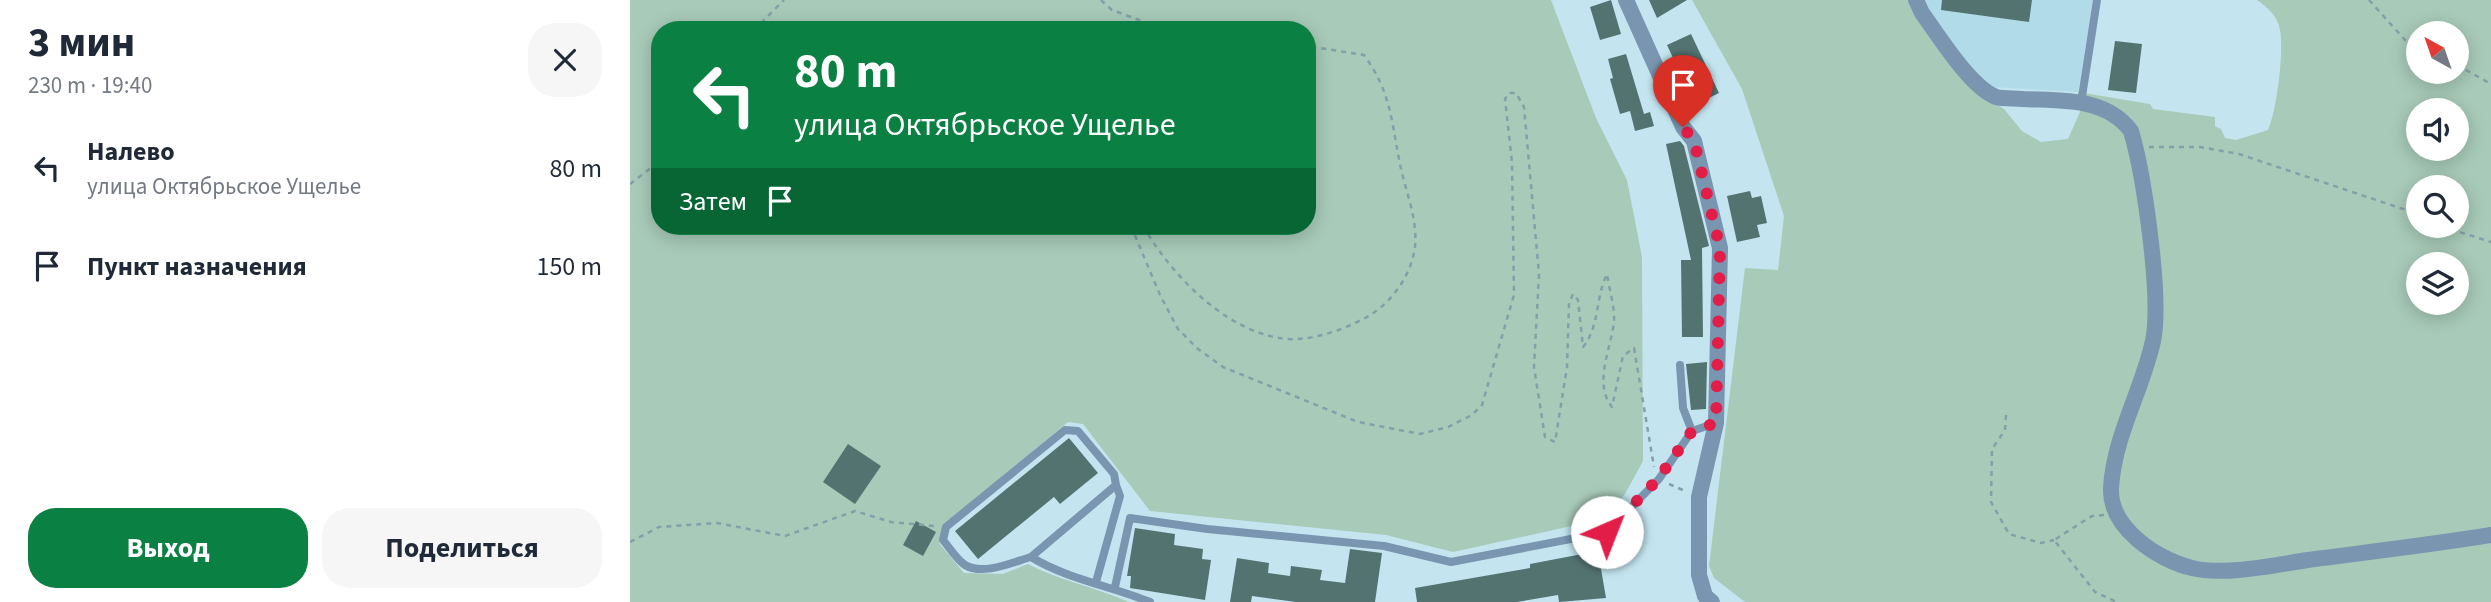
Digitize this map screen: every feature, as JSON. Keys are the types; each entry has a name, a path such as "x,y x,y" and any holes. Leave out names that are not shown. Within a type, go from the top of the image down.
{"street":[{"path":"1626,0 1683,127 1694,141 1720,248 1716,423 1699,497 1699,575 1704,600"},
{"path":"1916,0 1922,13 1977,84 1996,97 2081,103 2107,110 2121,118 2131,131 2136,148 2156,307 2153,340 2116,451 2111,491 2118,513 2134,536 2158,556 2193,569 2245,569 2491,535"}],"lane":[{"path":"2081,103 2097,0"},
{"path":"1680,365 1683,408 1692,431"},
{"path":"1115,587 1130,518 1207,529 1384,546 1451,562 1607,532 1658,479 1692,431 1716,423"},
{"path":"1096,582 1120,496 1114,474 1078,431 1065,430 946,527 943,540 964,565 974,568 997,567 1031,557 1116,485"},
{"path":"1031,557 1049,569 1115,587 1150,602"}],"path":[{"path":"763,21 784,0"},
{"path":"1101,0 1112,10 1142,21"},
{"path":"2369,0 2406,40"},
{"path":"1150,235 1188,284 1218,310 1247,327 1279,338 1343,330 1378,311 1403,284 1415,248 1411,205 1399,162 1390,101 1380,77 1364,55 1316,47"},
{"path":"2469,72 2491,84"},
{"path":"1135,235 1160,295 1178,329 1198,349 1223,367 1358,422 1420,434 1448,427 1472,415 1482,405 1514,295 1512,162 1505,99 1509,93 1516,93 1524,107 1539,274 1534,367 1545,438 1555,442 1567,367 1569,303 1573,294 1578,300 1583,347 1593,335 1601,285 1607,274 1614,320 1603,376 1605,398 1612,407 1623,356 1634,348 1652,461 1658,479 1699,497"},
{"path":"2136,148 2200,147 2239,153 2406,211"},
{"path":"630,184 651,169"},
{"path":"2469,235 2491,242"},
{"path":"2006,415 2005,430 1992,449 1991,502 2009,534 2041,543 2054,540 2092,516 2118,513"},
{"path":"630,542 659,527 717,523 785,536 855,510 891,522 946,527"},
{"path":"2054,540 2095,592 2117,602"}],"shaded area":[{"path":"1922,0 2093,0 2078,92 1989,87 1980,81"}],"green space":[{"path":"630,0 1551,0 1596,118 1627,180 1642,257 1643,461 1625,494 1603,519 1453,552 1386,535 1150,511 1083,424 1068,422 946,523 939,543 964,573 1003,574 1028,564 1129,602 630,602"},
{"path":"1692,0 1911,0 1974,88 2004,109 2022,131 2041,142 2068,139 2080,112 2078,92 2150,104 2153,109 2215,117 2215,126 2221,129 2225,138 2236,140 2268,130 2277,95 2281,40 2279,25 2274,16 2257,0 2491,0 2491,602 1745,602 1714,578 1709,566 1745,268 1778,270 1784,216 1742,89"}],"building":[{"path":"1611,0 1621,34 1600,40 1590,7"},
{"path":"1649,0 1687,0 1657,18"},
{"path":"1942,0 2032,0 2029,22 1941,10"},
{"path":"1691,34 1719,93 1695,105 1667,45"},
{"path":"2115,41 2142,44 2136,93 2108,90"},
{"path":"1626,54 1644,114 1650,112 1654,126 1635,131 1630,111 1620,114 1610,79 1613,78 1608,59"},
{"path":"1680,141 1684,146 1709,246 1702,248 1703,337 1682,337 1681,260 1691,260 1666,144"},
{"path":"1750,191 1752,198 1761,196 1767,223 1757,225 1760,237 1737,242 1727,196"},
{"path":"1707,362 1706,409 1691,410 1686,364"},
{"path":"1069,438 1098,473 1060,504 1054,497 978,559 955,531"},
{"path":"848,444 881,466 855,504 823,482"},
{"path":"916,521 936,532 923,556 903,545"},
{"path":"1135,528 1175,534 1174,545 1203,549 1202,559 1211,560 1205,600 1130,588 1131,576 1127,576"},
{"path":"1350,549 1382,553 1375,602 1296,602 1252,596 1251,602 1230,602 1237,558 1269,563 1268,573 1290,576 1291,566 1322,570 1320,580 1345,583"},
{"path":"1598,551 1606,598 1559,602 1558,595 1517,602 1417,602 1415,588 1530,568 1530,564"}],"route":[{"path":"1607,532 1658,479 1692,431 1716,423 1720,248 1694,141 1683,127"}]}
